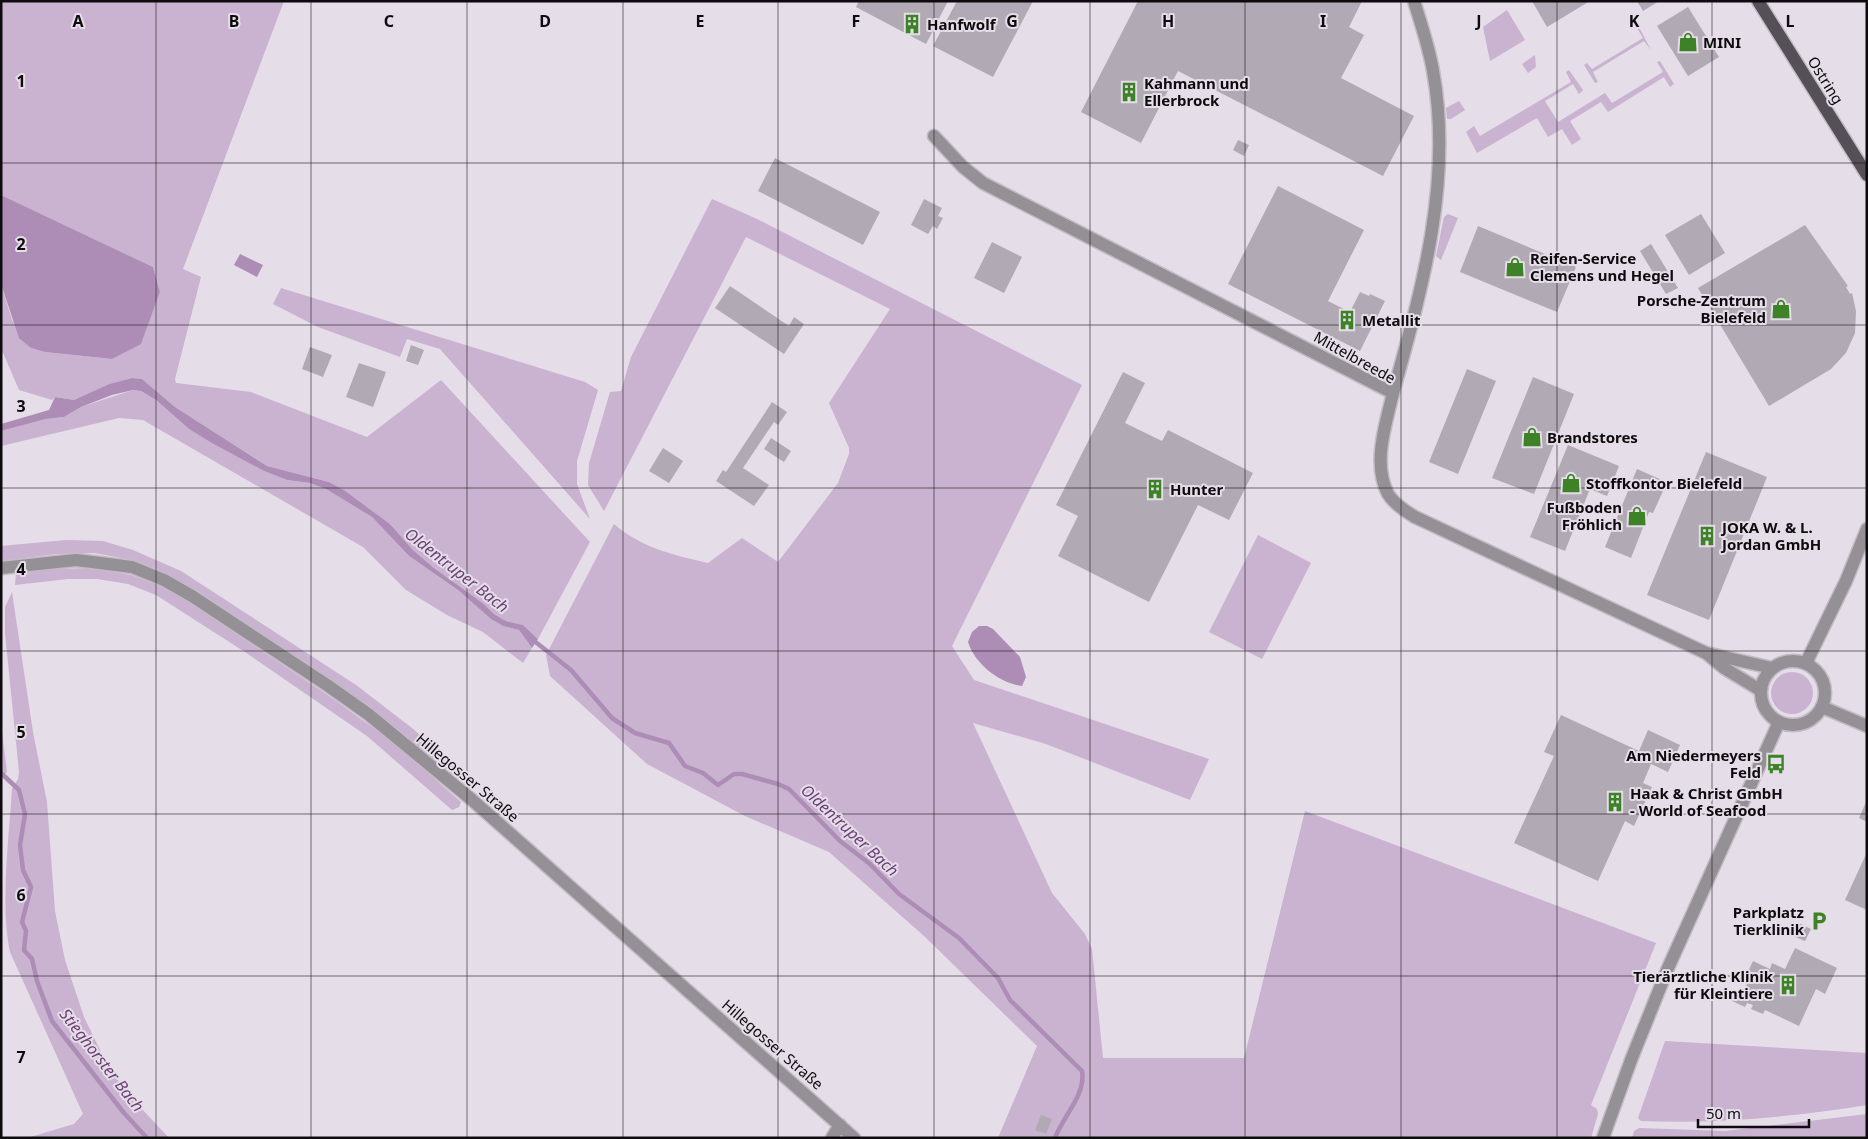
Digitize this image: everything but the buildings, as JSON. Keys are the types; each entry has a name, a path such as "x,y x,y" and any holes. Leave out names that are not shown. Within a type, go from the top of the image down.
{"main road":[{"name":"Ostring","path":"1758,1 1867,175"}],"street":[{"path":"1393,393 1429,251 1438,182 1438,110 1433,72 1426,39 1414,1"},
{"name":"Mittelbreede","path":"934,136 970,174 983,183 1393,393 1382,444 1382,471 1388,493 1402,509 1444,532 1706,652"},
{"path":"1806,663 1846,581 1867,529"},
{"name":"Hillegosser Straße","path":"1,568 76,560 132,567 164,580 192,596 319,680 368,714 464,793 854,1138"},
{"path":"1706,652 1772,668"},
{"path":"1706,652 1724,668 1760,690"},
{"path":"1794,660 1806,663 1816,670 1823,681 1825,694 1822,707 1814,717 1804,723 1792,725 1780,722 1769,714 1762,703 1760,690 1764,678 1772,668 1782,662 1794,660"},
{"path":"1822,707 1867,726"},
{"path":"1603,1138 1631,1060 1672,960 1780,722"},
{"path":"832,1138 840,1125"}],"shaded area":[{"path":"1,1 284,1 183,269 201,277 175,379 176,383 251,392 367,437 441,380 590,542 538,639 523,625 506,621 494,614 484,604 434,568 413,550 390,524 344,490 329,482 267,466 175,407 142,379 132,378 109,384 74,400 55,397 52,400 19,390 1,348 1,284 12,320 31,348 45,352 112,359 141,343 160,292 153,267 1,195"},
{"path":"1507,10 1525,40 1490,61 1483,27"},
{"path":"1637,28 1640,29 1651,50 1644,41 1593,72 1598,82 1595,83 1584,65 1587,63 1592,69 1643,38"},
{"path":"1535,55 1536,67 1528,73 1522,64"},
{"path":"1660,61 1674,84 1670,87 1664,77 1608,112 1601,102 1570,121 1581,139 1572,145 1562,129 1548,137 1537,118 1477,153 1466,132 1474,126 1480,136 1571,82 1566,72 1569,70 1583,90 1579,94 1573,84 1545,101 1558,122 1605,93 1612,103 1663,72 1657,62"},
{"path":"1459,101 1465,110 1451,119 1447,119 1446,108"},
{"path":"1,195 153,267 160,292 141,344 112,359 45,352 31,348 19,338 1,284"},
{"path":"712,199 757,219 1082,385 952,646 974,680 1209,759 1190,800 1046,744 973,723 1052,893 1085,934 1092,949 1103,1058 1244,1058 1305,811 1656,943 1591,1105 1597,1109 1598,1114 1591,1138 998,1138 1037,1046 924,936 829,852 745,816 647,764 550,676 546,655 614,524 635,539 658,550 708,563 742,538 778,562 838,483 849,454 849,448 829,403 890,309 746,237 604,511 588,485 589,463 610,392 621,391 631,357"},
{"path":"1448,214 1458,218 1441,260 1436,256 1444,217"},
{"path":"240,254 263,265 257,277 234,265"},
{"path":"281,288 585,382 598,390 577,461 577,484 590,519 440,349 407,339 400,357 318,327 273,304"},
{"path":"132,378 142,379 175,407 267,466 329,482 344,490 390,524 413,550 434,568 484,604 494,614 506,621 523,625 538,639 532,648 519,630 503,626 491,619 458,590 409,556 372,517 326,489 310,483 287,480 264,471 212,443 189,429 156,400 141,391 133,390 112,395 81,407 64,417 46,419 1,431 1,424 49,410 55,397 74,400 109,384"},
{"path":"133,390 141,391 156,400 189,429 264,471 287,480 310,483 326,489 372,517 409,556 458,590 491,619 503,626 519,630 532,648 523,663 483,632 447,615 406,590 363,547 143,420 119,418 1,446 1,431 46,419 64,417 81,407"},
{"path":"1258,535 1311,563 1262,659 1209,632"},
{"path":"66,540 103,541 133,550 181,571 356,685 412,728 465,775 461,778 453,776 346,690 196,590 157,569 133,560 94,553 56,554 1,561 1,546"},
{"path":"93,568 131,575 160,586 188,601 335,700 394,743 461,802 459,807 452,810 367,736 248,654 156,595 128,584 97,579 68,579 15,585 16,574 52,569"},
{"path":"12,592 33,732 47,802 55,911 65,960 84,1017 103,1056 125,1091 169,1138 27,1138 74,1124 83,1114 10,952 7,933 5,893 7,850 12,789 18,779 19,772 5,633 5,607"},
{"path":"979,626 987,626 993,629 1020,657 1026,677 1022,686 997,677 976,658 968,642 972,632"},
{"path":"1792,672 1807,678 1813,693 1807,708 1792,714 1777,708 1771,693 1777,678"},
{"path":"1,724 7,772 1,778"},
{"path":"1665,1041 1867,1053 1867,1105 1754,1119 1641,1121 1638,1118"},
{"path":"1867,1114 1867,1138 1632,1138 1634,1131 1639,1128 1725,1131"}],"waterway":[{"name":"Oldentruper Bach","path":"533,640 571,670 612,718 635,733 669,743 685,766 703,773 718,785 734,774 742,774 789,789 840,841 870,864 899,894 959,938 998,978 1010,1000 1082,1071 1081,1088 1055,1138"},
{"name":"Stieghorster Bach","path":"1,773 19,790 25,814 20,845 23,870 31,887 22,922 26,931 24,950 32,959 37,981 52,1021 124,1113 147,1138"}],"place":[{"name":"Hanfwolf","path":"912,24"},
{"name":"MINI","path":"1688,42"},
{"name":"Kahmann und Ellerbrock","path":"1129,92"},
{"name":"Reifen-Service Clemens und Hegel","path":"1515,267"},
{"name":"Porsche-Zentrum Bielefeld","path":"1781,309"},
{"name":"Metallit","path":"1347,320"},
{"name":"Brandstores","path":"1532,437"},
{"name":"Stoffkontor Bielefeld","path":"1571,483"},
{"name":"Hunter","path":"1155,489"},
{"name":"Fußboden Fröhlich","path":"1637,516"},
{"name":"JOKA W. & L. Jordan GmbH","path":"1707,536"},
{"name":"Am Niedermeyers Feld","path":"1776,764"},
{"name":"Haak & Christ GmbH - World of Seafood","path":"1615,802"},
{"name":"Parkplatz Tierklinik","path":"1819,921"},
{"name":"Tierärztliche Klinik für Kleintiere","path":"1788,985"}]}
